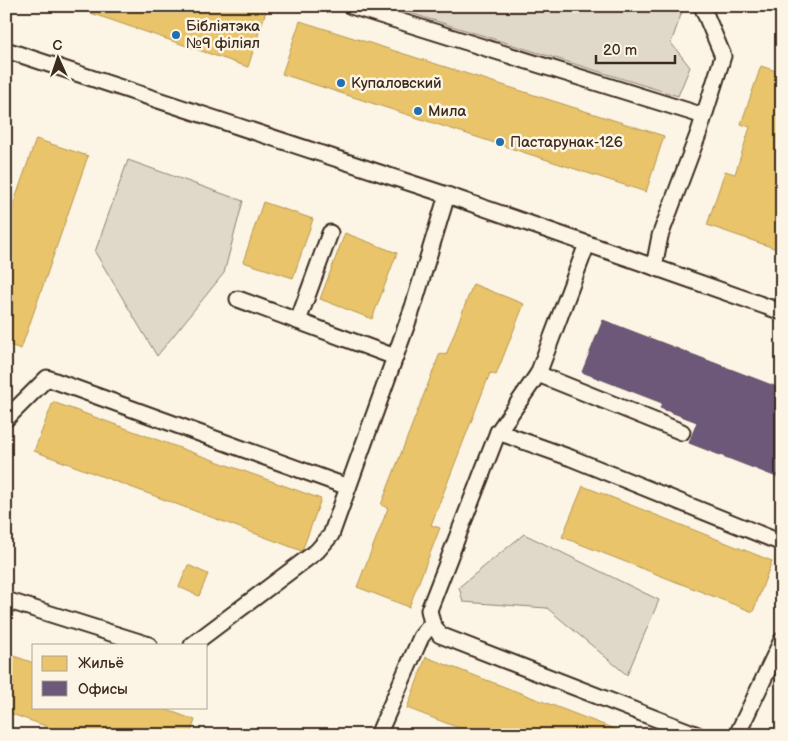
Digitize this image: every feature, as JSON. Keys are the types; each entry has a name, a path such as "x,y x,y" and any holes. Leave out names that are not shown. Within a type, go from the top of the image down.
{"lane":[{"path":"351,6 704,116"},
{"path":"654,267 660,236 704,116 723,56 702,6"},
{"path":"6,50 447,195 782,312"},
{"path":"193,644 317,551 331,535 414,307 447,195"},
{"path":"298,321 330,233"},
{"path":"588,244 538,374 498,432 429,610 432,623 440,635 698,735"},
{"path":"238,299 395,357"},
{"path":"538,374 682,432"},
{"path":"6,419 47,378 348,487"},
{"path":"498,432 571,458 782,543"},
{"path":"6,600 146,644"},
{"path":"378,735 421,637 432,623"},
{"path":"737,735 782,640"}],"shaded area":[{"path":"387,6 684,6 671,43 690,67 678,96"},
{"path":"128,160 243,201 224,273 157,356 95,252"},
{"path":"524,534 659,600 627,675 547,608 463,602 459,587"}],"building: Жильё":[{"path":"70,6 252,6 266,11 248,67"},
{"path":"300,21 664,136 646,192 282,74"},
{"path":"761,66 782,73 782,234 777,249 707,225 725,171 735,174 750,127 741,124"},
{"path":"36,139 88,156 21,349 6,344 6,225"},
{"path":"263,202 313,219 293,278 243,262"},
{"path":"345,233 397,253 372,319 320,299"},
{"path":"473,284 524,304 496,375 490,373 431,525 440,528 409,607 357,587 388,508 381,505 440,353 446,355"},
{"path":"53,402 321,499 302,551 34,451"},
{"path":"583,486 772,561 753,612 562,537"},
{"path":"188,565 208,574 199,596 179,587"},
{"path":"11,655 32,662 32,708 162,708 195,720 190,735 71,735 6,712 6,668"},
{"path":"426,657 630,735 477,735 407,708"},
{"path":"782,718 782,735 774,735"}],"building: Офисы":[{"path":"603,320 782,389 782,479 689,443 697,422 660,408 662,403 582,372"}],"place":[{"name":"Бібліятэка №9 філіял","path":"176,35"},
{"name":"Купаловский","path":"341,83"},
{"name":"Мила","path":"418,111"},
{"name":"Пастарунак-126","path":"500,142"}]}
